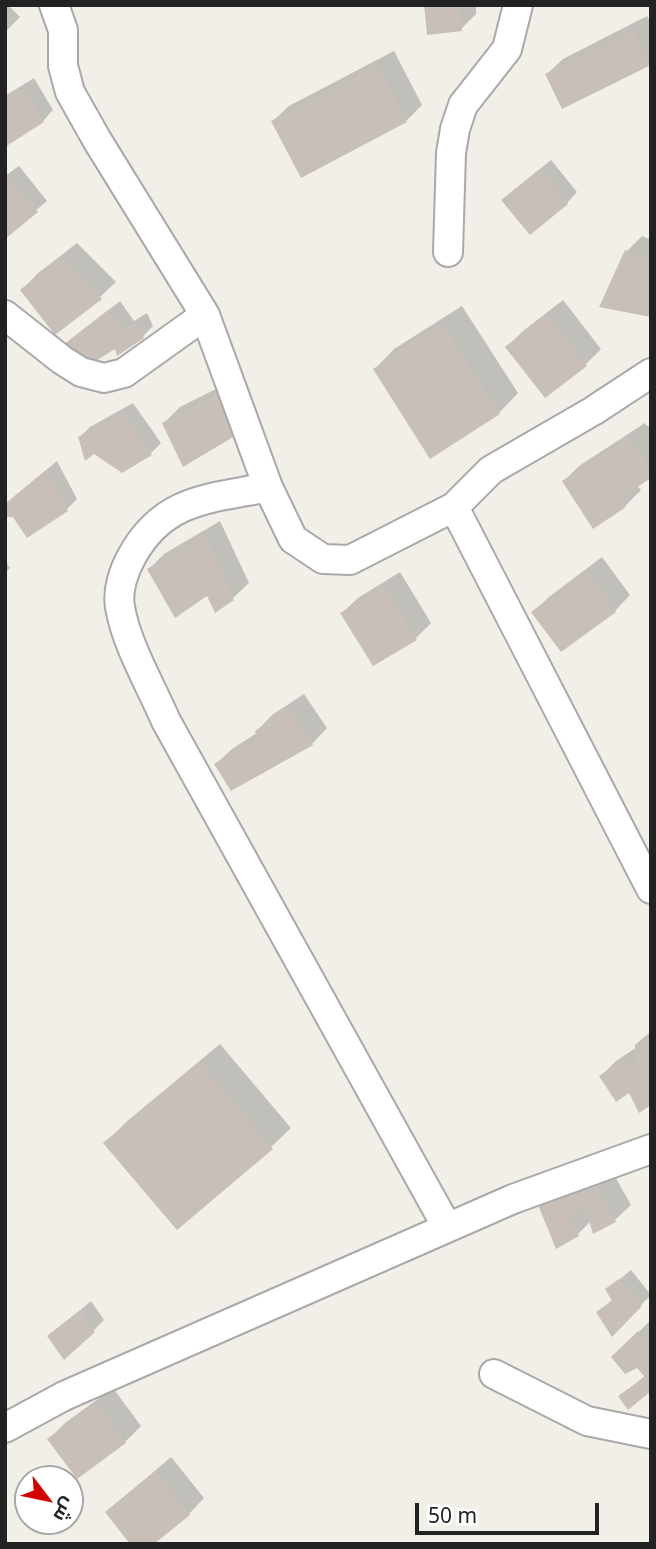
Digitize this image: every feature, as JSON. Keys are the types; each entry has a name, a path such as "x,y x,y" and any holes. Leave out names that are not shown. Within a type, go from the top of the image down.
{"street":[{"path":"54,5 63,30 64,66 70,92 205,315 268,487 293,539 323,559 350,560 454,506 491,470 593,411 651,373"},
{"path":"448,252 451,153 455,129 463,105 507,49 518,5"},
{"path":"5,315 62,360 81,372 104,379 124,373 205,315"},
{"path":"268,487 205,500 169,512 142,538 124,572 119,605 128,636 166,721 447,1227"},
{"path":"454,506 651,889"},
{"path":"5,1428 64,1396 447,1227 513,1199 651,1149"},
{"path":"494,1374 587,1420 651,1434"}],"building":[{"path":"424,5 459,5 462,31 427,35"},
{"path":"632,30 649,66 562,109 545,74"},
{"path":"378,65 407,122 301,178 271,121"},
{"path":"23,87 44,122 5,147 5,98"},
{"path":"540,169 568,204 530,235 501,200"},
{"path":"8,176 38,212 5,239 5,177"},
{"path":"625,250 651,262 651,317 599,307"},
{"path":"61,257 102,299 55,335 20,290"},
{"path":"108,310 123,330 136,322 144,338 117,356 115,349 86,367 63,345"},
{"path":"547,314 587,366 545,398 505,347"},
{"path":"442,324 500,414 430,459 373,369"},
{"path":"216,395 238,434 183,467 162,423"},
{"path":"122,413 152,455 122,473 94,454 85,461 78,437"},
{"path":"629,437 651,470 651,478 620,498 626,507 593,529 562,481"},
{"path":"46,470 68,511 27,538 13,517 5,517 5,504"},
{"path":"205,535 234,600 215,613 207,596 175,618 147,569"},
{"path":"586,571 616,612 561,652 531,612"},
{"path":"384,586 417,640 373,666 340,613"},
{"path":"288,708 313,745 231,791 214,764 257,738 255,731"},
{"path":"649,1033 651,1105 639,1113 629,1093 616,1102 599,1076 625,1059 636,1066 635,1045"},
{"path":"199,1062 273,1149 177,1230 103,1143"},
{"path":"592,1178 616,1222 593,1234 585,1207 567,1214 579,1236 556,1249 536,1200"},
{"path":"619,1279 642,1306 612,1337 596,1312 612,1301 605,1289"},
{"path":"80,1310 95,1332 64,1360 47,1336"},
{"path":"638,1331 651,1349 651,1391 628,1410 618,1396 645,1377 637,1368 625,1374 611,1357"},
{"path":"97,1402 126,1443 84,1474 84,1465 66,1465 47,1439"},
{"path":"155,1471 190,1515 154,1544 130,1544 105,1512"}]}
